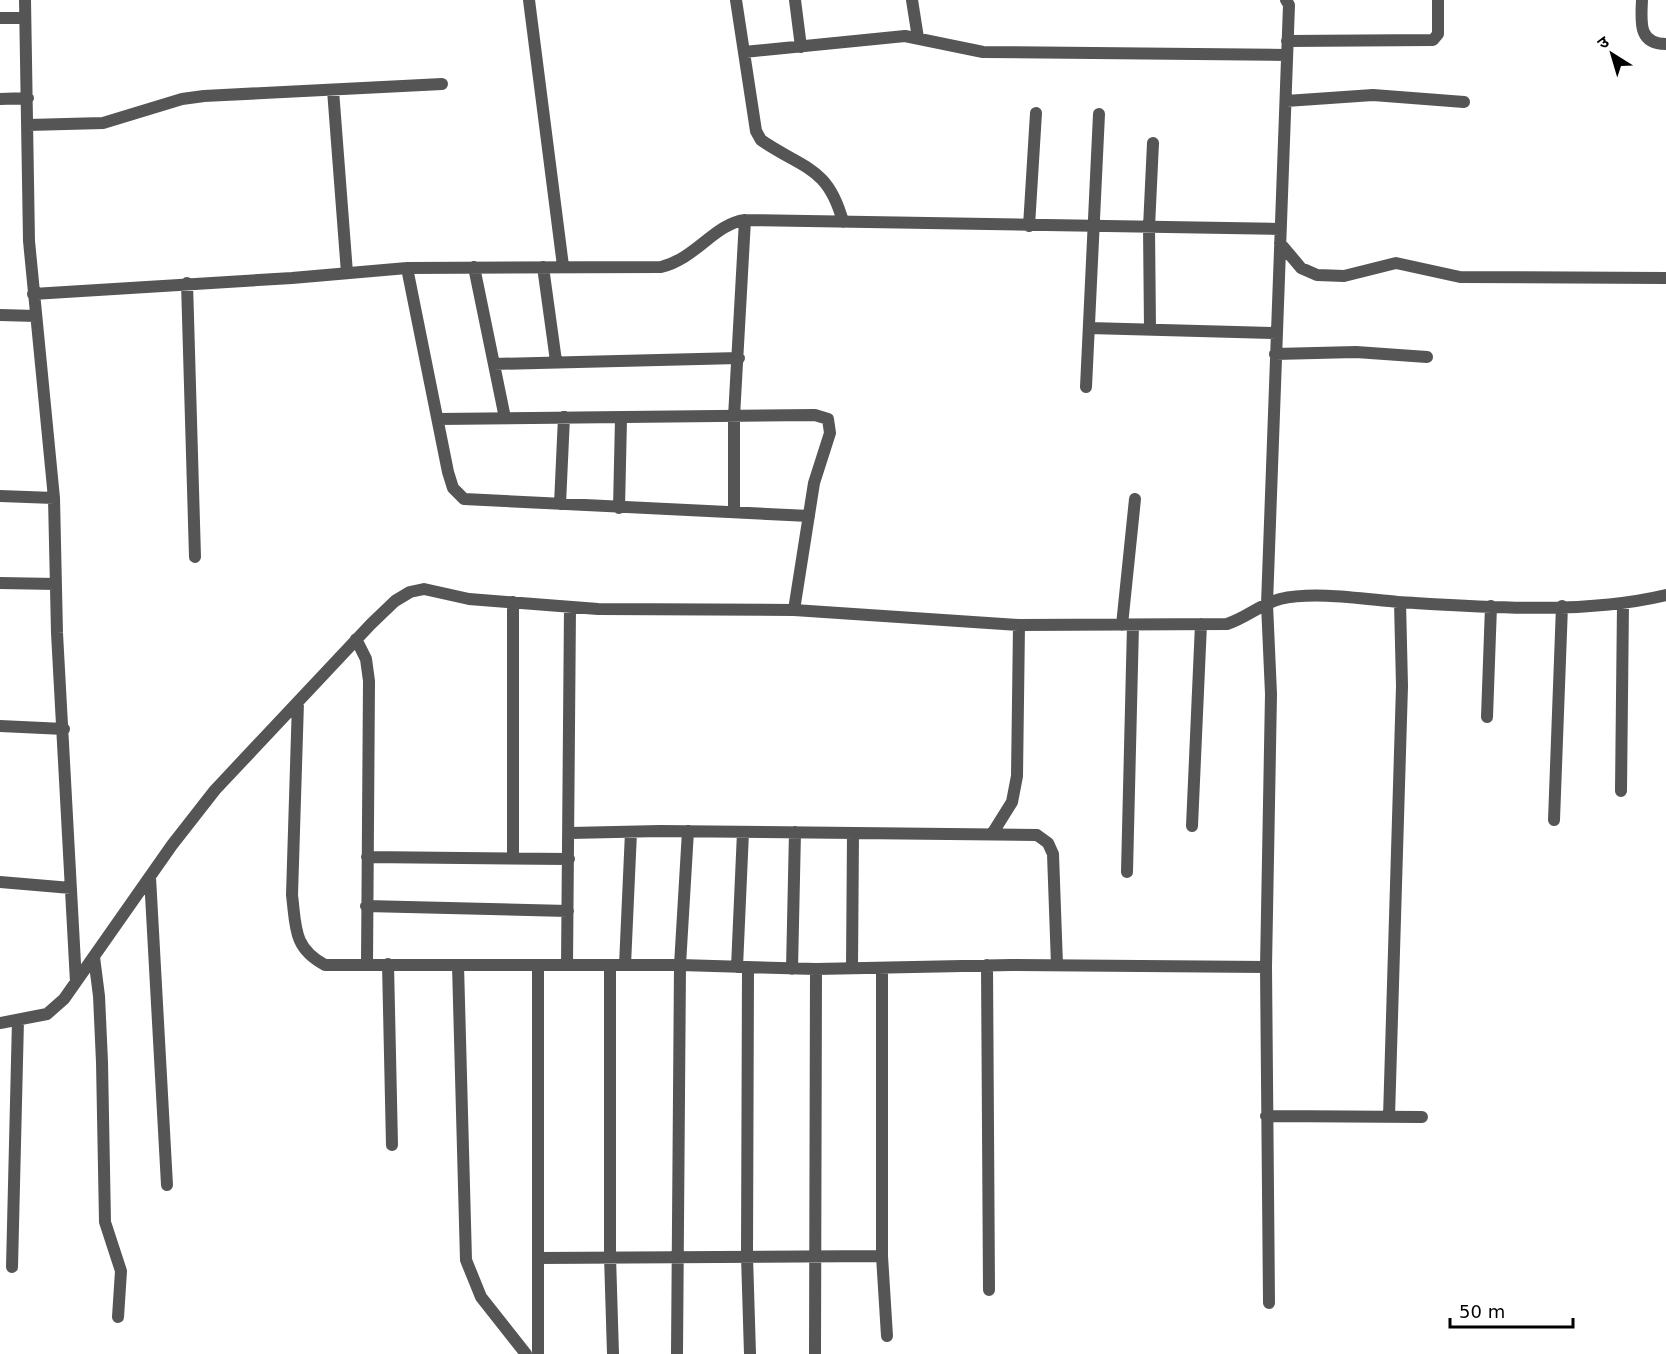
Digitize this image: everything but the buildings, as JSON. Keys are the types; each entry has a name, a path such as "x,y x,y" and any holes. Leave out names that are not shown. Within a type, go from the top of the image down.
{"street":[{"path":"25,0 29,241 54,498 56,584 76,982"},
{"path":"529,0 563,266"},
{"path":"735,0 756,131 761,140 818,174 837,201 843,222"},
{"path":"795,0 801,47"},
{"path":"912,0 918,38"},
{"path":"1269,1303 1266,967 1271,694 1267,604 1286,101 1289,5 1286,0"},
{"path":"1287,41 1433,40 1438,34 1438,0"},
{"path":"1642,0 1641,28 1645,36 1652,43 1666,44"},
{"path":"0,18 25,18"},
{"path":"744,52 881,37 918,38 960,49 983,52 1286,54"},
{"path":"28,125 104,123 182,99 442,84"},
{"path":"333,90 347,273"},
{"path":"1286,101 1372,95 1464,102"},
{"path":"0,99 28,98"},
{"path":"1029,226 1036,113"},
{"path":"1086,387 1099,114"},
{"path":"1150,329 1149,227 1153,143"},
{"path":"734,512 734,417 745,220"},
{"path":"33,294 407,268 563,266 641,268 676,263 698,250 726,226 745,220 1092,228 1280,229"},
{"path":"1280,243 1300,268 1317,275 1344,276 1396,263 1460,277 1666,278"},
{"path":"474,267 505,418"},
{"path":"543,267 556,361"},
{"path":"407,268 450,480 453,488 464,499 809,516"},
{"path":"186,283 195,557"},
{"path":"0,315 36,316"},
{"path":"1089,328 1276,333"},
{"path":"1275,354 1356,352 1427,357"},
{"path":"494,364 556,361 673,362 739,358"},
{"path":"438,419 564,417 621,419 816,415 828,419 831,433 817,469 794,610"},
{"path":"560,504 564,417"},
{"path":"619,508 621,419"},
{"path":"0,496 54,498"},
{"path":"1127,872 1127,625 1135,499"},
{"path":"0,583 56,584"},
{"path":"0,1023 47,1014 64,999 215,790 356,639 395,601 410,592 424,589 469,599 570,607 654,610 794,610 1019,625 1227,624 1246,617 1267,604 1301,597 1491,606 1562,606 1623,603 1666,595"},
{"path":"513,602 513,858"},
{"path":"1389,1117 1402,686 1400,602"},
{"path":"1622,792 1623,603"},
{"path":"1487,717 1491,606"},
{"path":"1554,820 1562,606"},
{"path":"567,965 570,833 570,607"},
{"path":"1192,826 1201,624"},
{"path":"992,834 1012,802 1017,776 1019,625"},
{"path":"356,639 364,652 368,674 367,965"},
{"path":"298,702 292,894 298,939 303,950 325,965 680,965 792,969 987,965 1266,967"},
{"path":"0,726 64,729"},
{"path":"626,965 631,831"},
{"path":"570,833 687,831 1037,835 1052,848 1056,965"},
{"path":"677,1354 680,1256 680,965 687,831"},
{"path":"742,832 750,1354"},
{"path":"792,969 795,832"},
{"path":"852,968 853,833"},
{"path":"367,857 569,859"},
{"path":"150,877 167,1185"},
{"path":"0,882 71,888"},
{"path":"366,906 568,911"},
{"path":"94,957 102,1062 105,1222 122,1271 118,1317"},
{"path":"388,964 392,1145"},
{"path":"458,965 466,1260 481,1297 526,1354"},
{"path":"538,965 538,1354"},
{"path":"610,965 610,1256 613,1354"},
{"path":"987,965 989,1290"},
{"path":"882,968 882,1256 887,1336"},
{"path":"815,1354 816,969"},
{"path":"12,1267 18,1020"},
{"path":"1266,1116 1422,1117"},
{"path":"538,1258 882,1256"}]}
